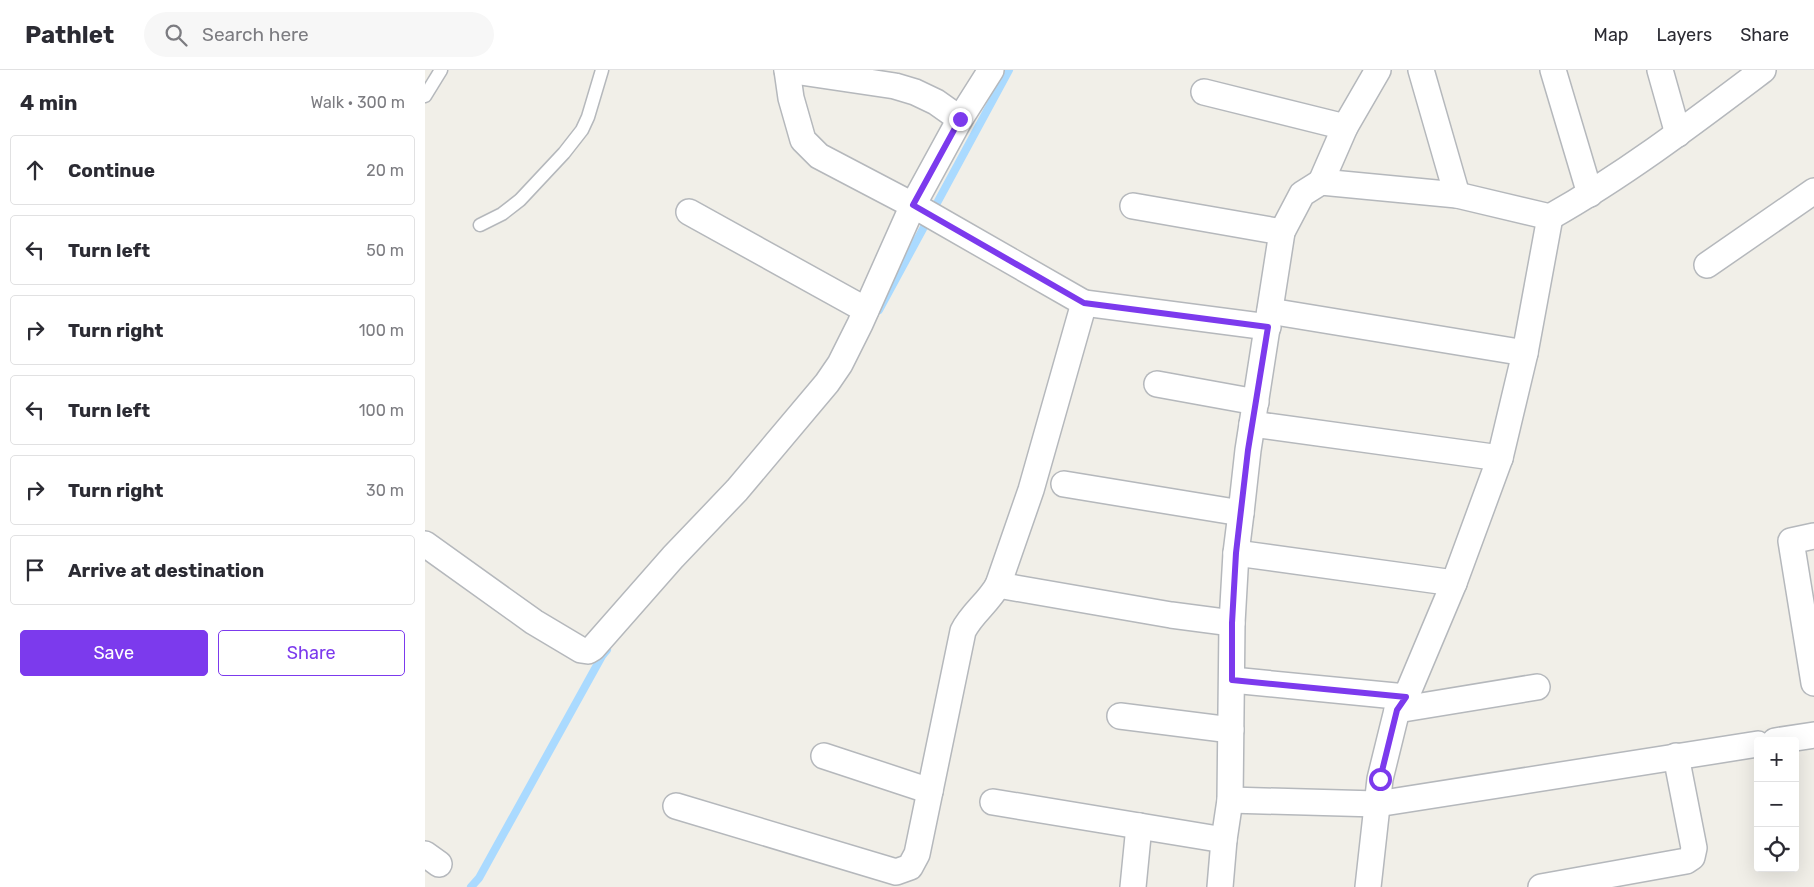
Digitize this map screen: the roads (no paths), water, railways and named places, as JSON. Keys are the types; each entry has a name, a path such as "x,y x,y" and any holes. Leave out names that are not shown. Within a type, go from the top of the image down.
{"street":[{"path":"960,119 936,102 915,92 895,86 787,70 791,98 803,140 819,156 917,207 1084,303 1269,319 1525,352"},
{"path":"425,544 534,622 581,650 593,648 673,557 737,490 840,364 960,119 991,70"},
{"path":"1220,887 1230,800 1232,623 1236,553 1254,413 1282,232 1302,194 1321,182 1345,127 1378,70"},
{"path":"1421,70 1457,195"},
{"path":"1553,70 1590,194"},
{"path":"1660,70 1678,134"},
{"path":"1321,182 1457,195 1550,217 1636,164 1763,70"},
{"path":"1204,92 1345,127"},
{"path":"1707,266 1814,191"},
{"path":"1133,206 1282,232"},
{"path":"689,212 866,310"},
{"path":"1367,887 1380,779 1401,704 1455,583 1500,458 1525,352 1550,217"},
{"path":"676,806 896,872 910,867 917,854 963,631 967,622 991,597 998,585 1031,490 1084,303"},
{"path":"1157,384 1254,413 1500,458"},
{"path":"1064,484 1241,513"},
{"path":"1814,536 1791,541 1814,683"},
{"path":"1236,553 1455,583"},
{"path":"998,585 1171,615 1232,623"},
{"path":"1232,680 1401,704 1537,686"},
{"path":"1119,716 1231,730"},
{"path":"1799,737 1814,735"},
{"path":"1230,800 1377,804 1754,745"},
{"path":"824,756 930,791"},
{"path":"1541,887 1686,861 1692,857 1694,848 1676,756"},
{"path":"993,802 1224,840"},
{"path":"1133,887 1139,826"}],"lane":[{"path":"425,96 441,70"},
{"path":"480,225 503,214 520,200 563,154 582,130 588,117 602,70"}],"waterway":[{"path":"879,310 1009,70"},
{"path":"471,887 479,878 607,650"}]}
